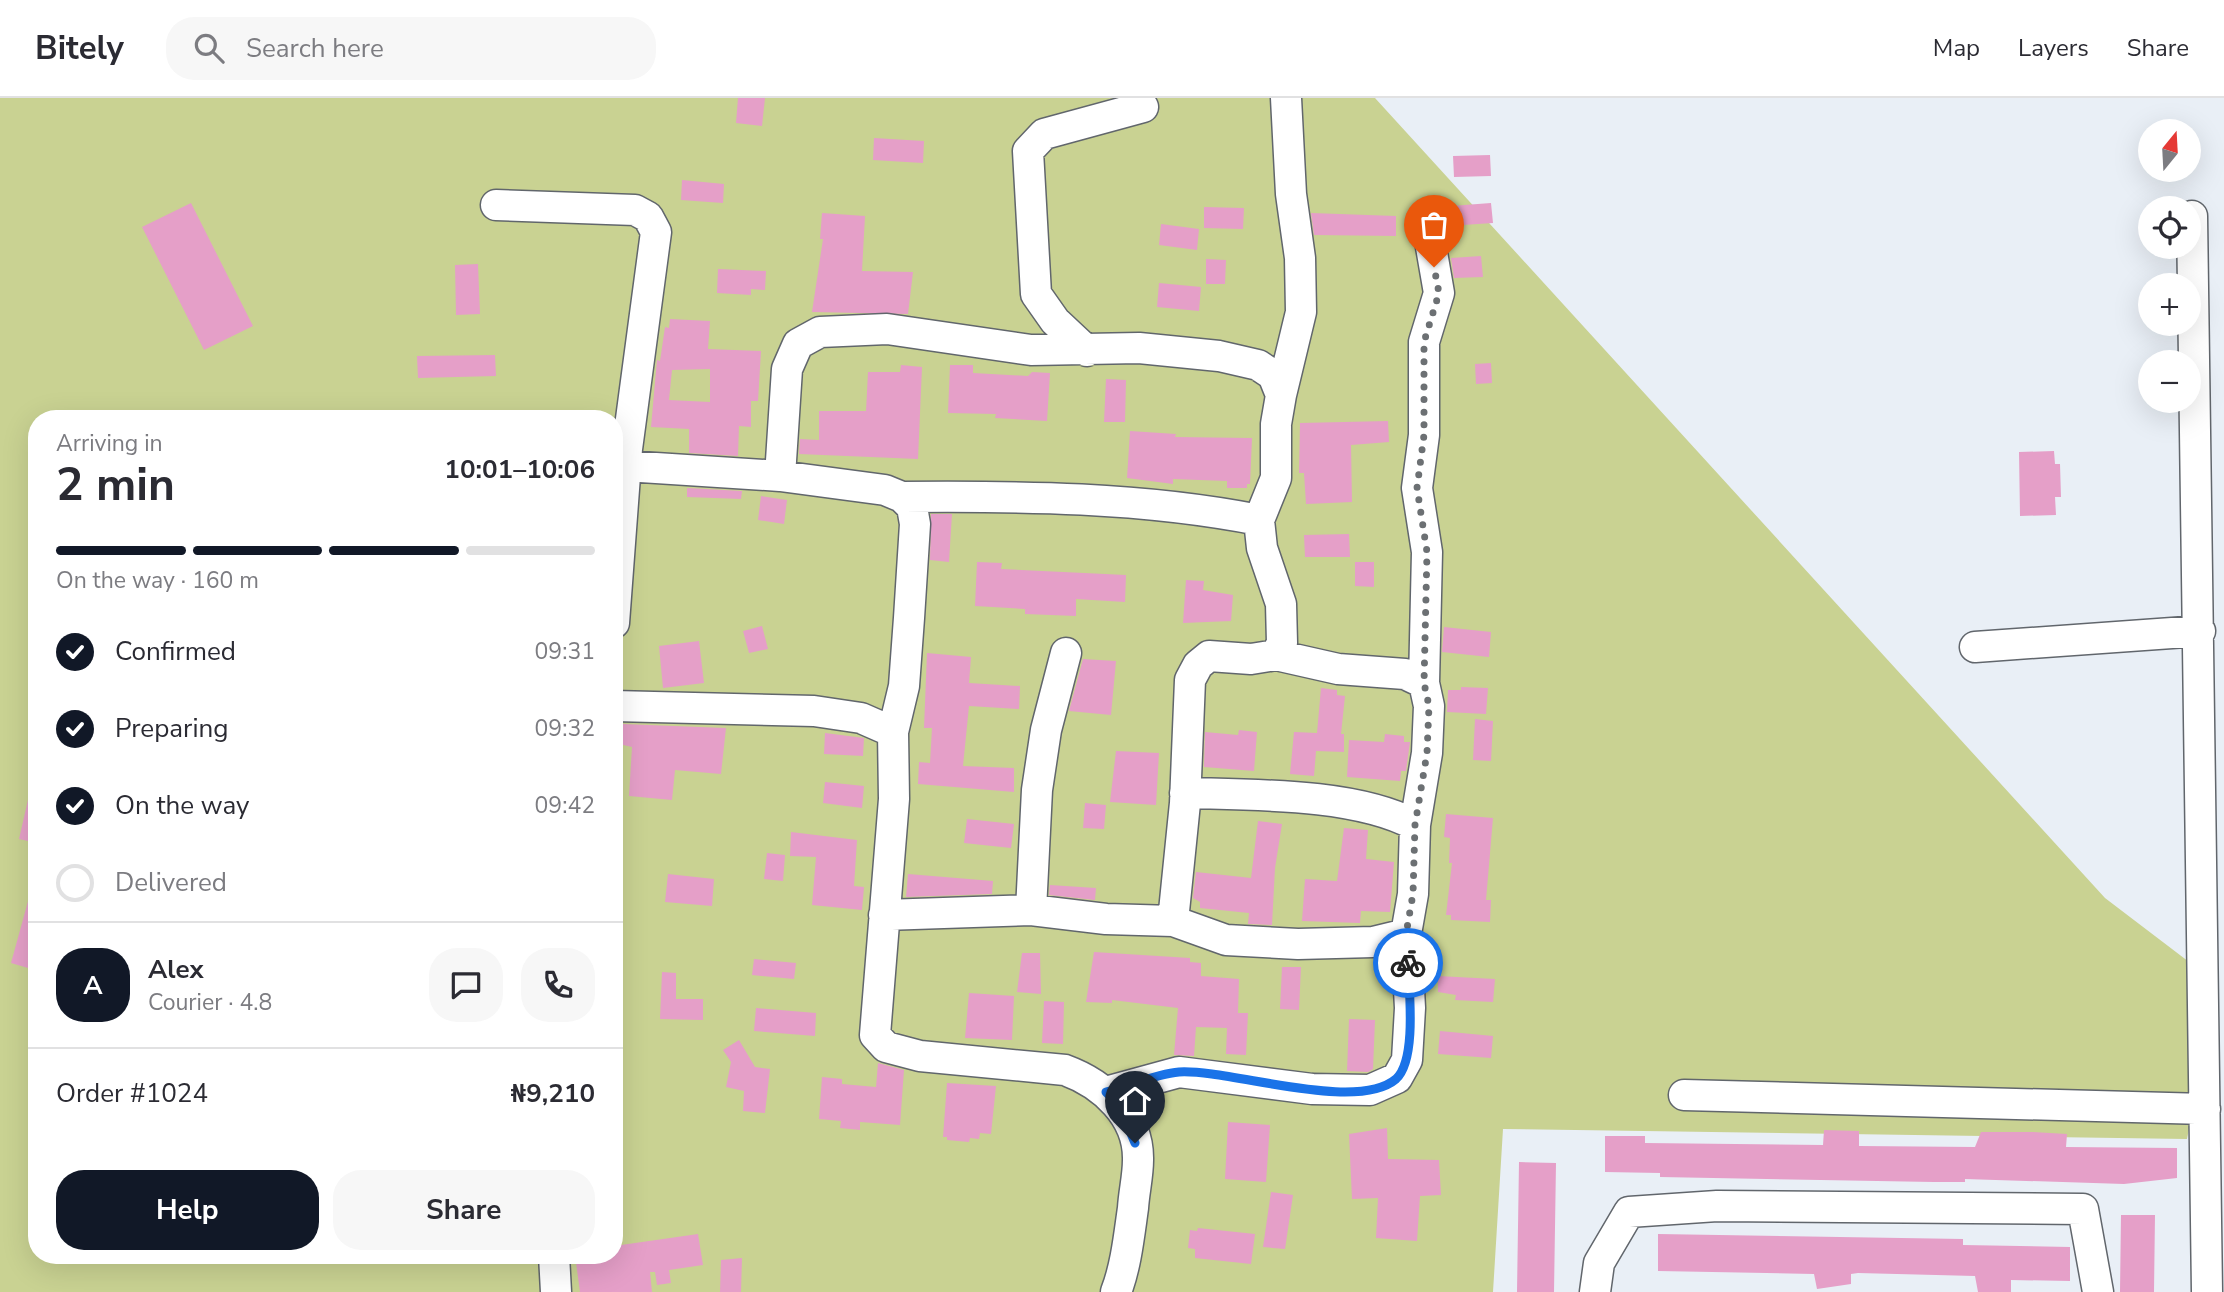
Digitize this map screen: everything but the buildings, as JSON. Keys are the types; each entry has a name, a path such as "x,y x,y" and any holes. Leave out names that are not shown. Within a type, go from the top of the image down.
{"street":[{"path":"1276,655 1282,643 1281,604 1262,548 1259,520 1276,478 1276,424 1301,312 1300,258 1292,194 1286,98"},
{"path":"1087,351 1055,321 1035,295 1028,151 1044,134 1143,107"},
{"path":"496,205 635,211 648,217 656,233 623,448"},
{"path":"1106,1092 1179,1072 1312,1089 1370,1090 1396,1078 1407,1060 1410,1008 1406,934 1413,894 1415,825 1427,753 1429,706 1424,683 1427,552 1417,488 1424,435 1424,342 1439,293 1430,241"},
{"path":"2193,259 2207,1292"},
{"path":"780,476 787,369 799,344 820,332 887,329 1031,350 1139,348 1219,356 1258,365 1273,375 1281,395"},
{"path":"623,455 885,490 902,496 1009,496 1192,507 1259,520"},
{"path":"902,496 912,507 915,524 904,686 893,732 894,799 874,1019 875,1035 886,1047 920,1056 1065,1070 1085,1078 1119,1105 1131,1130 1138,1157 1130,1229 1116,1292"},
{"path":"1975,647 2200,631"},
{"path":"1031,910 1037,790 1046,730 1066,653"},
{"path":"1173,921 1185,793 1187,695 1198,665 1209,656 1251,659 1276,655 1338,669 1405,674 1424,683"},
{"path":"623,706 814,711 861,718 893,732"},
{"path":"1185,793 1270,796 1328,803 1391,812 1415,825"},
{"path":"884,915 1031,910 1106,919 1173,921 1226,940 1298,944 1373,942 1406,934"},
{"path":"1684,1095 2205,1109"},
{"path":"1595,1292 1599,1263 1629,1212 1717,1206 2083,1209 2098,1292"},
{"path":"554,1264 556,1292"}],"green space":[{"path":"0,98 1375,98 2105,898 2218,984 2187,1139 1503,1129 1493,1292 0,1292"}],"way so far":[{"path":"1408,963 1406,934 1413,894 1415,825 1427,753 1429,706 1424,683 1427,552 1417,488 1424,435 1424,342 1439,293 1434,267"}],"route":[{"path":"1135,1143 1119,1105 1106,1092 1179,1072 1312,1089 1370,1090 1396,1078 1407,1060 1410,1008 1408,963"}]}
